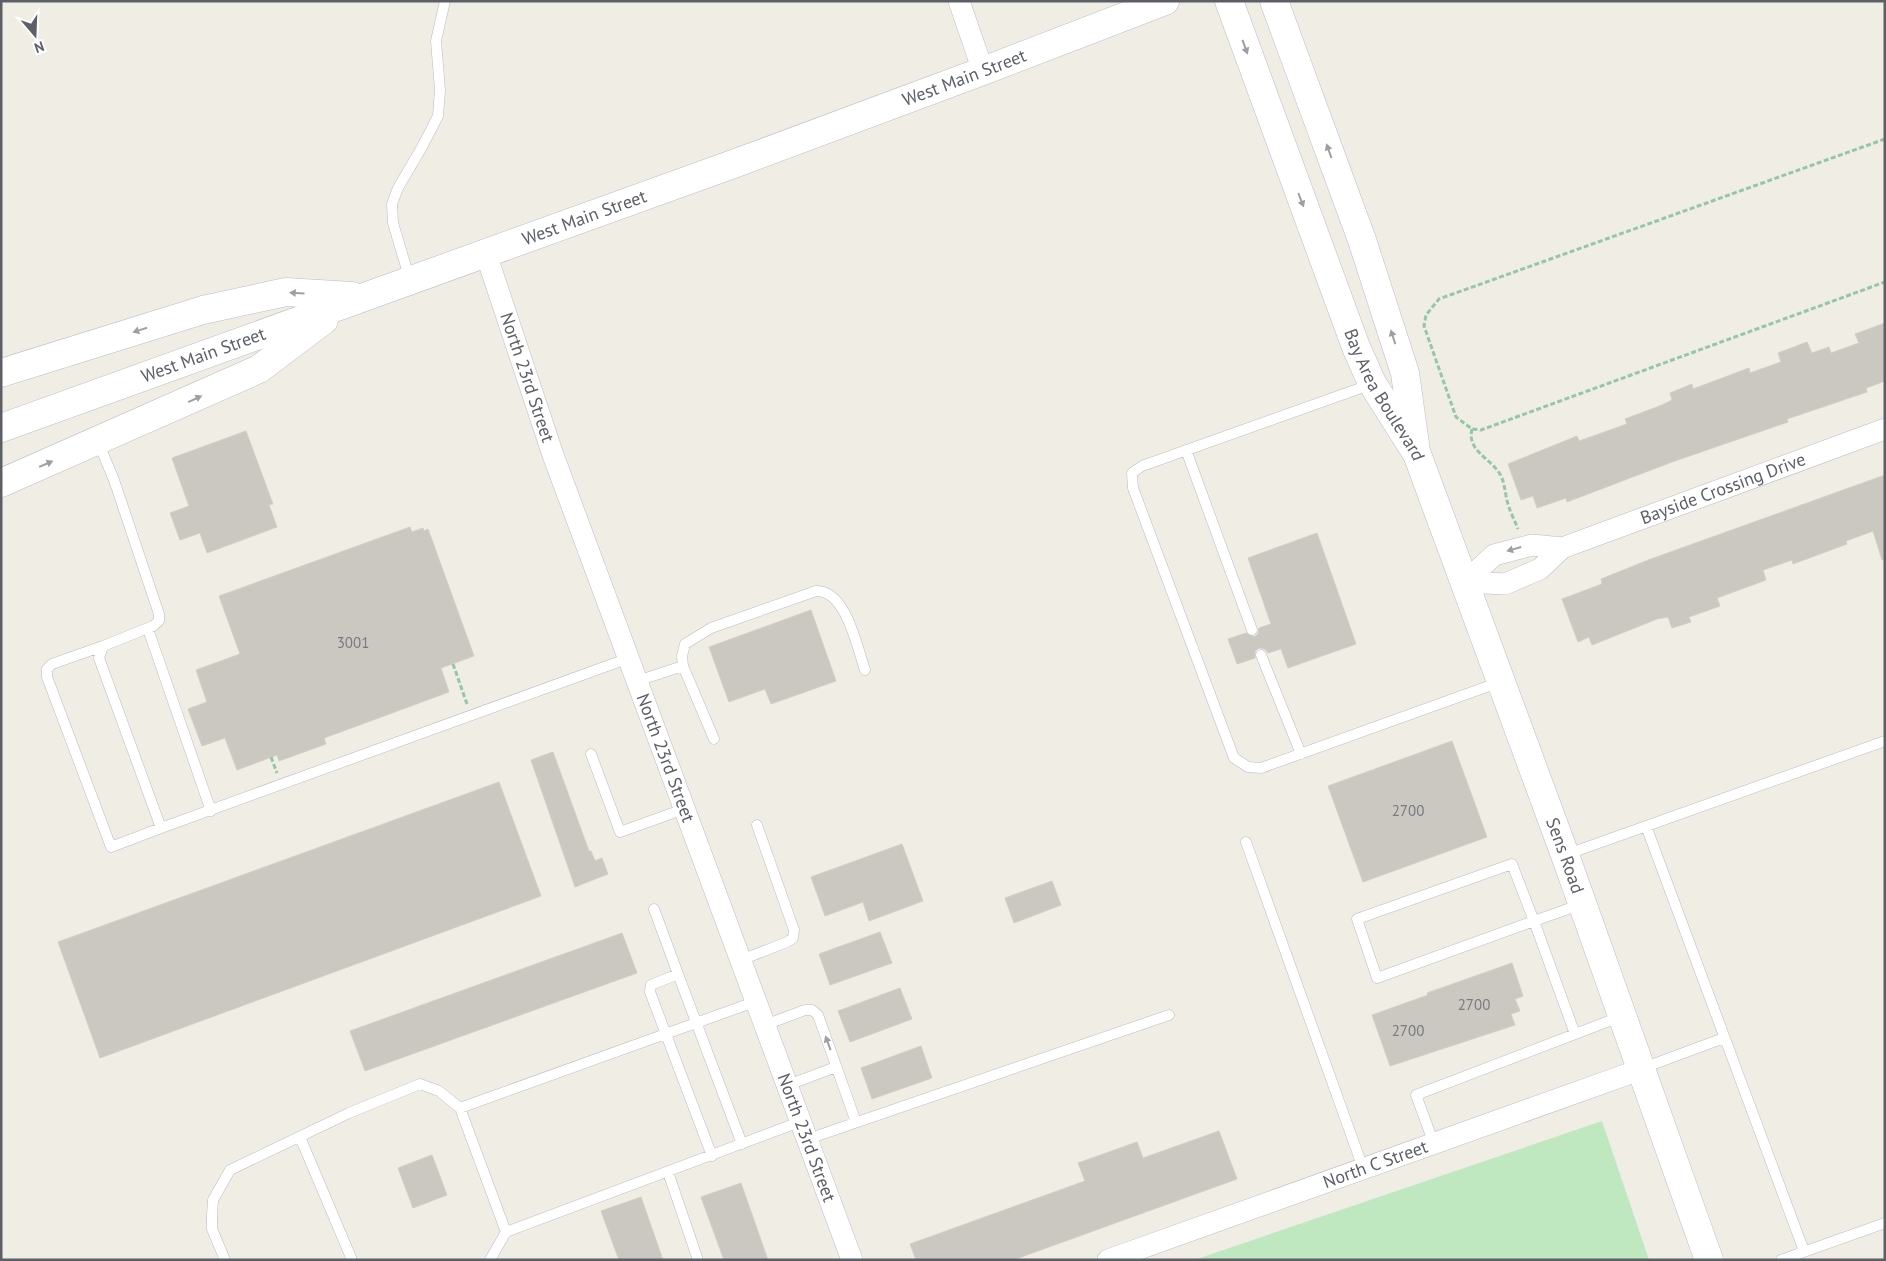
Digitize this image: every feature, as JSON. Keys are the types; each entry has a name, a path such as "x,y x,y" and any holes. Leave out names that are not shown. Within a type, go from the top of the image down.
{"main road":[{"name":"West Main Street","path":"1,428 171,365 486,254 984,72 1165,1"},
{"name":"Bay Area Boulevard","path":"1229,1 1353,338 1372,383 1416,454"},
{"name":"Bay Area Boulevard","path":"1274,1 1362,240 1405,372 1416,454"},
{"path":"1,373 203,310 286,292 354,301"},
{"path":"1,483 98,442 259,368 354,301"},
{"path":"1372,383 1405,372"},
{"name":"Sens Road","path":"1416,454 1502,681 1642,1068 1709,1260"}],"street":[{"path":"959,1 984,72"},
{"name":"North 23rd Street","path":"486,254 553,456 852,1260"},
{"name":"Bayside Crossing Drive","path":"1465,582 1505,584 1540,569 1562,548 1885,429"},
{"name":"Bayside Crossing Drive","path":"1465,582 1494,554 1532,545 1562,548"},
{"name":"North C Street","path":"1108,1260 1642,1068"}],"lane":[{"path":"410,281 393,224 392,204 398,188 438,116 440,90 436,41 445,1"},
{"path":"1372,383 1142,466 1132,473 1131,482 1234,758 1248,767 1261,768 1502,681"},
{"path":"98,442 114,480 156,601 159,621 148,628 52,664 48,669 47,677 111,847 629,658"},
{"path":"1186,450 1252,630"},
{"path":"714,738 683,666 683,649 693,637 711,628 816,591 824,590 838,601 846,616 865,670"},
{"path":"148,628 211,811"},
{"path":"103,646 99,658 161,828"},
{"path":"1262,655 1301,754"},
{"path":"636,681 683,666"},
{"path":"1565,855 1885,741"},
{"path":"590,754 620,832 684,809"},
{"path":"741,960 787,942 793,938 794,930 756,825"},
{"path":"1646,826 1804,1252"},
{"path":"1246,842 1363,1168"},
{"path":"1575,1034 1534,921 1512,864 1357,919 1377,978 1534,921 1583,904"},
{"path":"654,909 742,1144"},
{"path":"678,974 651,985 650,992 712,1156"},
{"path":"460,1108 757,1001"},
{"path":"765,1025 805,1010 812,1010 818,1015 856,1122"},
{"path":"490,1260 506,1232 742,1144 805,1130 856,1122 1169,1015"},
{"path":"1434,1144 1416,1095 1623,1016"},
{"path":"1642,1068 1724,1038"},
{"path":"788,1085 836,1067"},
{"path":"225,1260 212,1229 212,1215 213,1200 230,1170 349,1113 420,1084 439,1091 460,1108 506,1232"},
{"path":"300,1137 352,1260"},
{"path":"668,1172 698,1260"},
{"path":"1781,1260 1885,1223"}],"path":[{"path":"1885,139 1439,299 1426,315 1424,326 1456,417 1472,429 1481,430 1885,282"},
{"path":"1472,429 1470,438 1472,445 1498,471 1504,483 1508,505 1519,530"},
{"path":"453,664 471,716"}],"green space":[{"path":"1602,1121 1649,1260 1194,1260"}],"building":[{"path":"1885,323 1885,381 1866,388 1867,392 1787,419 1788,422 1672,462 1567,502 1566,498 1537,508 1533,496 1521,500 1508,464 1577,436 1579,441 1627,424 1625,419 1672,400 1670,393 1692,384 1693,389 1749,368 1750,373 1781,362 1778,353 1807,342 1812,353 1829,347 1831,353 1859,343 1855,334"},
{"path":"246,431 273,504 269,505 277,527 207,553 200,533 180,540 170,513 189,506 172,458"},
{"path":"1885,475 1885,559 1882,560 1873,531 1846,541 1847,544 1793,564 1792,560 1763,570 1766,580 1717,598 1720,606 1689,617 1691,622 1672,628 1668,617 1657,619 1592,645 1589,637 1578,642 1562,599 1602,584 1601,579 1651,559"},
{"path":"410,527 412,532 423,528 424,531 428,529 474,656 441,668 449,692 324,738 326,744 279,761 277,755 237,770 225,738 202,746 188,709 207,702 196,670 240,654 219,596"},
{"path":"1317,533 1356,644 1288,668 1281,649 1268,653 1265,649 1259,648 1255,651 1255,658 1237,664 1228,639 1246,633 1254,637 1258,634 1259,628 1271,624 1248,558"},
{"path":"811,610 836,681 771,704 765,689 729,702 709,647"},
{"path":"1452,741 1487,837 1363,882 1328,786"},
{"path":"553,752 589,851 591,851 595,861 602,858 608,874 575,887 531,760"},
{"path":"499,782 541,896 100,1058 58,942"},
{"path":"902,844 923,901 869,921 863,902 825,916 811,877"},
{"path":"1052,881 1061,905 1014,923 1005,898"},
{"path":"880,932 892,963 830,985 819,954"},
{"path":"622,933 637,973 365,1071 350,1031"},
{"path":"1512,963 1523,996 1515,999 1520,1011 1511,1014 1515,1025 1390,1066 1372,1015"},
{"path":"900,988 912,1019 850,1042 838,1011"},
{"path":"921,1046 932,1078 872,1099 861,1068"},
{"path":"1219,1131 1237,1179 1013,1260 916,1260 910,1244 1085,1181 1078,1163 1137,1142 1143,1158"},
{"path":"432,1155 447,1195 413,1208 398,1168"},
{"path":"741,1183 768,1260 724,1260 701,1197"},
{"path":"641,1197 663,1260 619,1260 601,1211"}]}
